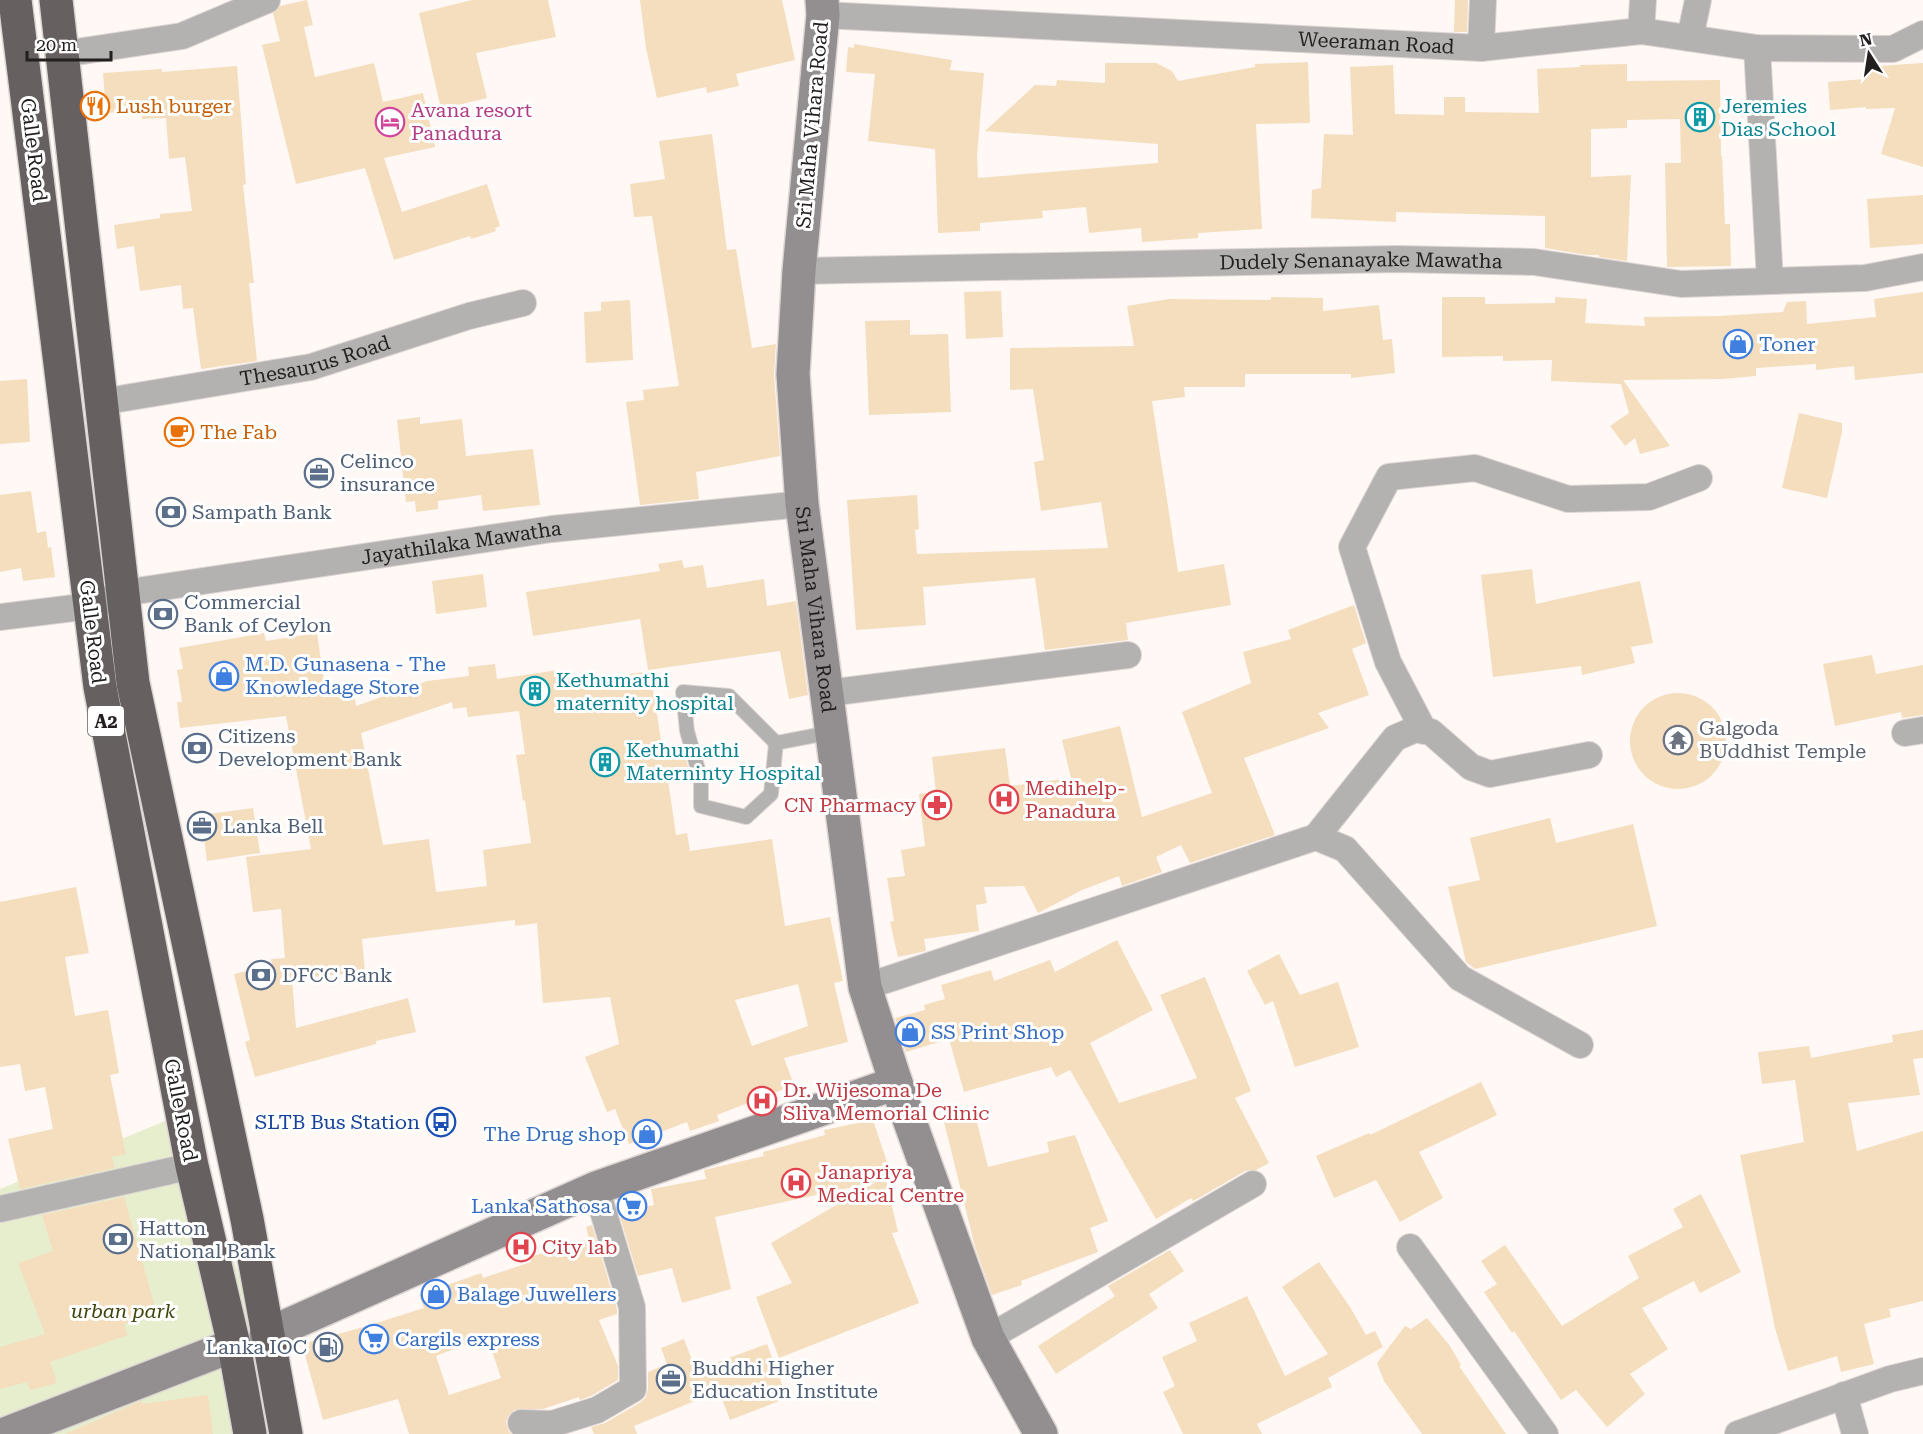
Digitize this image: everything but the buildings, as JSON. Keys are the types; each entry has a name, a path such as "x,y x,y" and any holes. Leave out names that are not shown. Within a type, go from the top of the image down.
{"highway":[{"name":"Galle Road","path":"15,0 100,687 192,1166 234,1345 250,1434"},
{"name":"Galle Road","path":"56,0 133,683 247,1219 266,1335 286,1434"},
{"path":"234,1345 266,1335"}],"street":[{"path":"63,54 182,36 267,0"},
{"path":"1481,48 1483,0"},
{"path":"1641,31 1643,0"},
{"path":"1690,38 1698,0"},
{"name":"Weeraman Road","path":"823,8 1481,48 1641,31 1757,48 1893,49 1923,34"},
{"name":"Sri Maha Vihara Road","path":"823,8 799,271 793,374 802,504 865,987 896,1083 988,1338 1041,1434"},
{"path":"1757,48 1770,281"},
{"name":"Dudely Senanayake Mawatha","path":"799,271 1397,259 1534,262 1681,284 1866,278 1923,267"},
{"name":"Thesaurus Road","path":"101,402 311,367 469,316 523,303"},
{"path":"1424,731 1388,662 1352,547 1389,477 1475,468 1568,499 1649,496 1699,478"},
{"name":"Jayathilaka Mawatha","path":"0,617 90,606 123,593 552,530 802,504"},
{"path":"828,693 1128,655"},
{"path":"865,987 1316,837 1395,738 1416,729 1431,732 1471,767 1490,774 1590,754"},
{"path":"1316,837 1345,849 1460,978 1580,1045"},
{"path":"266,1335 596,1188 896,1083"},
{"path":"0,1209 192,1166"},
{"path":"988,1338 1252,1184"},
{"path":"522,1423 552,1424 597,1410 633,1389 632,1307 596,1188"},
{"path":"1410,1247 1545,1434"},
{"path":"4,1434 234,1345"},
{"path":"1738,1434 1890,1379 1923,1371"},
{"path":"1844,1395 1855,1434"}],"lane":[{"path":"683,692 729,696 776,743 771,794 746,817 701,806 701,780 687,732 683,692"},
{"path":"776,743 833,732"}],"green space":[{"name":"urban park","path":"182,1114 296,1434 0,1434 0,1189"}],"place":[{"name":"Lush burger","path":"95,106"},
{"name":"Jeremies Dias School","path":"1700,117"},
{"name":"Avana resort Panadura","path":"390,122"},
{"name":"Toner","path":"1738,344"},
{"name":"The Fab","path":"179,432"},
{"name":"Celinco insurance","path":"319,473"},
{"name":"Sampath Bank","path":"171,512"},
{"name":"Commercial Bank of Ceylon","path":"163,614"},
{"name":"M.D. Gunasena - The Knowledage Store","path":"224,676"},
{"name":"Kethumathi maternity hospital","path":"535,691"},
{"name":"Galgoda BUddhist Temple","path":"1678,740"},
{"name":"Citizens Development Bank","path":"197,748"},
{"name":"Kethumathi Materninty Hospital","path":"605,762"},
{"name":"Medihelp- Panadura","path":"1004,799"},
{"name":"CN Pharmacy","path":"937,805"},
{"name":"Lanka Bell","path":"202,826"},
{"name":"DFCC Bank","path":"261,975"},
{"name":"SS Print Shop","path":"910,1032"},
{"name":"Dr. Wijesoma De Sliva Memorial Clinic","path":"762,1101"},
{"name":"SLTB Bus Station","path":"441,1122"},
{"name":"The Drug shop","path":"647,1134"},
{"name":"Janapriya Medical Centre","path":"796,1183"},
{"name":"Lanka Sathosa","path":"632,1206"},
{"name":"Hatton National Bank","path":"118,1239"},
{"name":"City lab","path":"521,1247"},
{"name":"Balage Juwellers","path":"436,1294"},
{"name":"Cargils express","path":"374,1339"},
{"name":"Lanka IOC","path":"328,1347"},
{"name":"Buddhi Higher Education Institute","path":"671,1379"}]}
